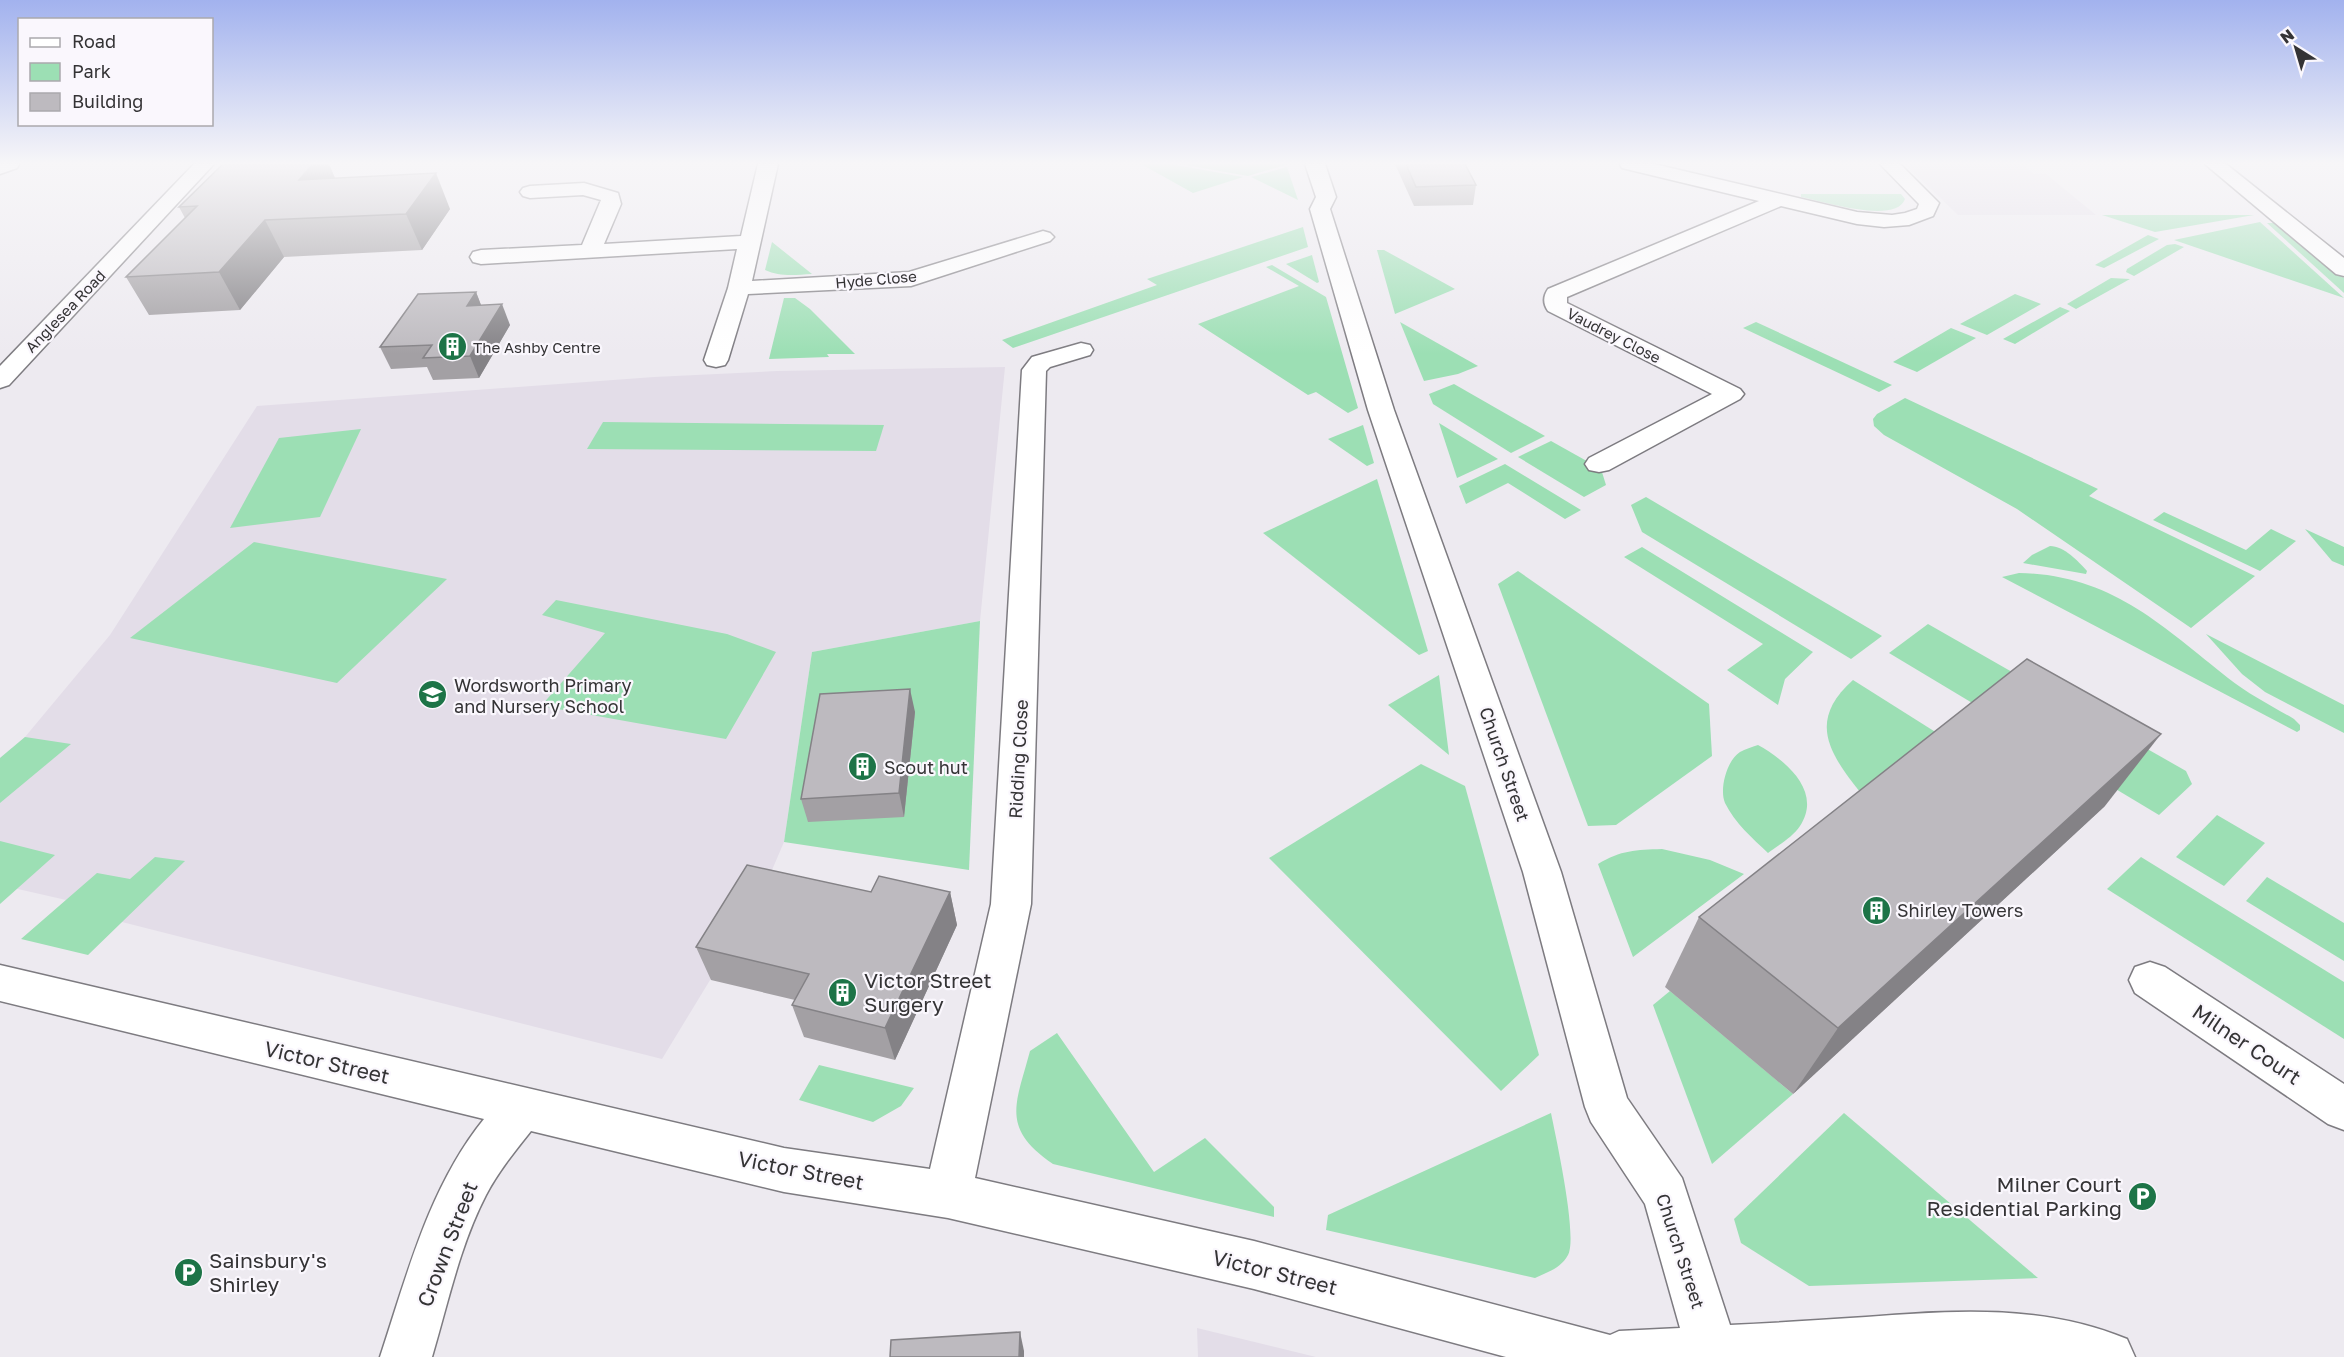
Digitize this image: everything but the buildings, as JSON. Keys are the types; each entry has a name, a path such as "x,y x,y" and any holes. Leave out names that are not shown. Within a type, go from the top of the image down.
{"street":[{"name":"Anglesea Road","path":"0,380 145,227"},
{"path":"590,250 600,227"},
{"path":"716,360 739,288 752,227"},
{"name":"Church Street","path":"1325,227 1377,399 1542,872 1607,1107 1665,1194 1713,1354"},
{"name":"Vaudrey Close","path":"1599,464 1731,394 1556,306 1556,294 1713,227"},
{"path":"2292,227 2344,269"},
{"name":"Hyde Close","path":"739,288 911,279 1043,237"},
{"path":"482,257 748,242"},
{"name":"Ridding Close","path":"948,1195 1011,904 1034,370 1041,362 1081,350"},
{"name":"Milner Court","path":"2150,980 2344,1109"},
{"name":"Victor Street","path":"0,983 784,1170 948,1195 1254,1265 1601,1357"},
{"name":"Crown Street","path":"406,1357 436,1263 466,1186 490,1148 521,1108"},
{"path":"1619,1357 1713,1354 1936,1337 2014,1336 2089,1349 2109,1357"}],"shaded area":[{"name":"Wordsworth Primary and Nursery School","path":"1005,367 980,621 812,652 784,842 760,898 662,1059 122,922 66,900 18,889 0,881 0,758 25,737 110,635 257,406 654,377 777,371"},
{"path":"1197,1328 1316,1357 1198,1357"}],"green space":[{"path":"1303,227 1308,247 1013,348 1002,340 1157,285 1147,279"},
{"path":"2140,227 2182,227 2155,232"},
{"path":"2235,227 2266,227 2344,298 2174,240"},
{"path":"2272,227 2282,227 2344,278 2344,293"},
{"path":"2148,235 2159,239 2104,268 2095,265"},
{"path":"772,242 812,274 782,275 765,270"},
{"path":"2175,244 2184,247 2134,276 2126,272 2127,269 2167,245"},
{"path":"1377,250 1384,250 1455,289 1395,314"},
{"path":"1312,255 1319,282 1317,283 1286,264"},
{"path":"1272,265 1326,297 1358,408 1348,413 1316,392 1308,395 1198,324 1299,286 1266,267"},
{"path":"2111,278 2130,279 2076,309 2067,304"},
{"path":"2015,294 2041,304 1987,335 1960,324"},
{"path":"784,298 795,298 810,309 855,354 769,359"},
{"path":"2060,307 2070,311 2015,344 2003,339"},
{"path":"1400,322 1478,366 1458,374 1424,381"},
{"path":"1756,322 1892,385 1879,392 1743,328"},
{"path":"1951,328 1976,338 1917,372 1893,362"},
{"path":"1454,384 1545,436 1511,453 1433,404 1429,394"},
{"path":"1905,398 2098,489 2089,496 2255,576 2191,628 2017,509 1884,435 1874,426 1873,419 1877,414"},
{"path":"603,422 884,425 876,451 587,449"},
{"path":"1439,423 1498,459 1457,478"},
{"path":"1363,425 1374,463 1367,466 1328,439"},
{"path":"361,429 320,517 230,528 279,438"},
{"path":"1551,441 1601,469 1606,485 1584,497 1518,457"},
{"path":"1505,464 1581,510 1565,519 1508,483 1466,504 1459,486"},
{"path":"1377,479 1428,651 1419,655 1263,533"},
{"path":"1646,497 1882,636 1851,659 1642,532 1631,505"},
{"path":"2164,512 2246,550 2271,529 2296,541 2260,571 2153,520"},
{"path":"2305,529 2344,547 2344,566 2332,561"},
{"path":"254,542 447,579 337,683 130,638"},
{"path":"2050,546 2060,548 2070,555 2087,571 2086,574 2023,563 2032,555"},
{"path":"1642,547 1813,652 1785,679 1778,705 1727,670 1763,644 1624,557"},
{"path":"1518,571 1709,704 1712,756 1616,825 1588,826 1498,584"},
{"path":"2019,573 2052,576 2081,583 2108,593 2132,606 2180,639 2236,684 2294,719 2300,725 2300,730 2297,732 2002,577"},
{"path":"556,600 727,634 776,652 726,739 541,706 605,633 542,615"},
{"path":"980,621 969,870 784,842 812,652"},
{"path":"1928,624 2186,771 2192,784 2159,815 1889,653"},
{"path":"2206,634 2344,705 2344,733 2265,692 2242,674"},
{"path":"1439,675 1449,755 1388,705"},
{"path":"1853,680 1937,733 1860,792 1832,750 1827,722 1839,695"},
{"path":"25,737 71,744 0,803 0,758"},
{"path":"1758,745 1779,759 1798,778 1807,801 1806,813 1797,830 1768,853 1739,824 1723,797 1725,775 1731,761 1740,752"},
{"path":"1421,764 1465,786 1539,1055 1501,1091 1269,858"},
{"path":"2217,815 2265,843 2224,886 2176,857"},
{"path":"0,841 55,855 0,904"},
{"path":"1662,849 1710,860 1744,874 1633,957 1598,864 1629,852"},
{"path":"155,857 185,861 88,955 21,939 97,873 130,879"},
{"path":"2141,857 2344,982 2344,1039 2107,889"},
{"path":"2267,877 2344,923 2344,961 2246,901"},
{"path":"1670,991 1793,1094 1712,1164 1653,1005"},
{"path":"1057,1033 1154,1172 1205,1138 1274,1207 1274,1217 1053,1164 1036,1151 1025,1139 1019,1126 1016,1114 1017,1101 1030,1051"},
{"path":"819,1065 914,1088 901,1106 873,1122 799,1100"},
{"path":"1551,1113 1565,1187 1570,1245 1565,1259 1549,1272 1535,1278 1326,1230 1328,1215"},
{"path":"1844,1113 2038,1278 1809,1286 1741,1243 1734,1219"}],"place":[{"name":"The Ashby Centre","path":"452,347"},
{"name":"Wordsworth Primary and Nursery School","path":"433,695"},
{"name":"Scout hut","path":"863,767"},
{"name":"Shirley Towers","path":"1876,910"},
{"name":"Victor Street Surgery","path":"843,992"},
{"name":"Milner Court Residential Parking","path":"2143,1196"},
{"name":"Sainsbury's Shirley","path":"188,1272"}]}
